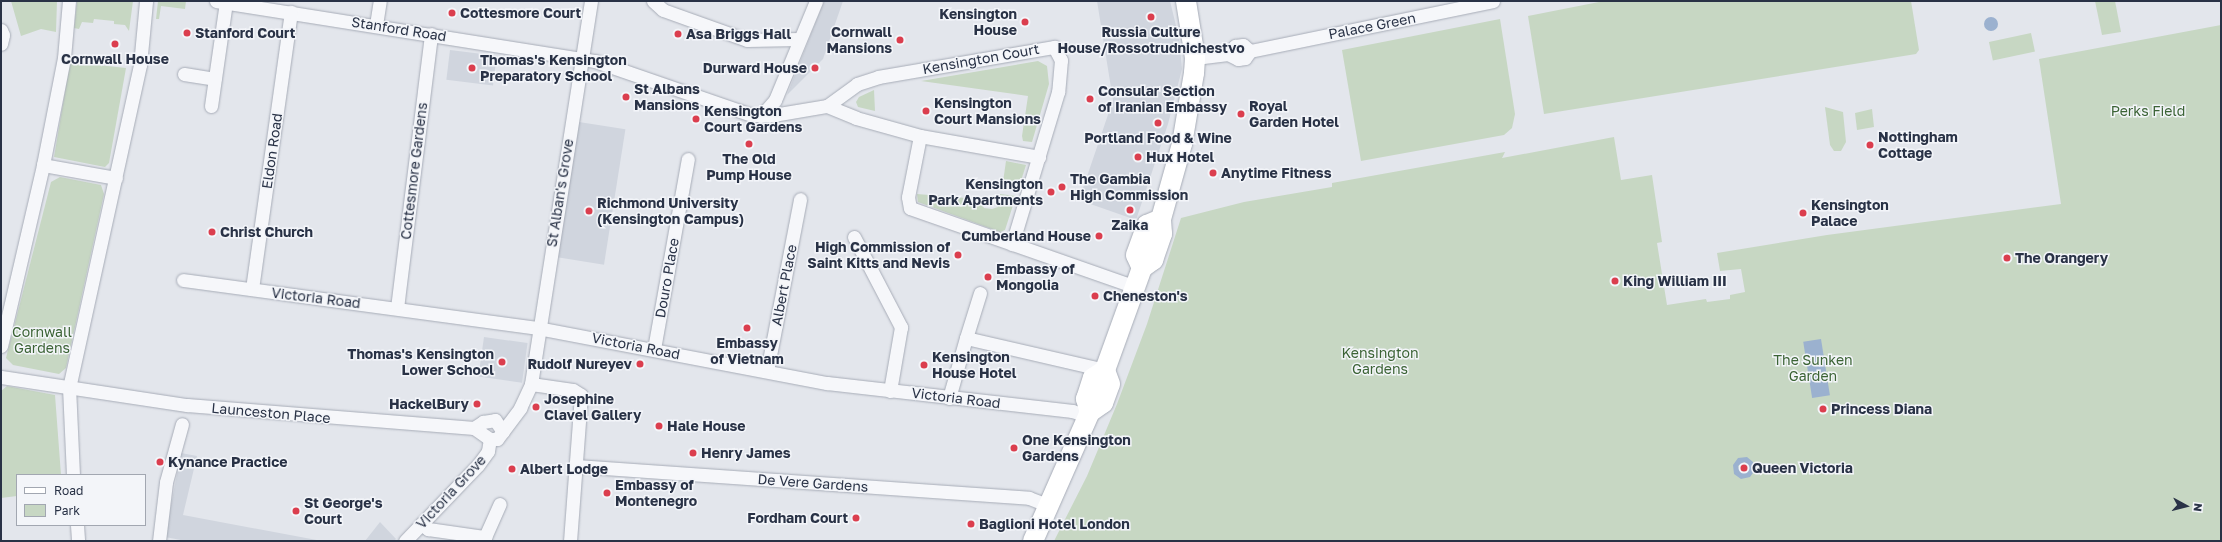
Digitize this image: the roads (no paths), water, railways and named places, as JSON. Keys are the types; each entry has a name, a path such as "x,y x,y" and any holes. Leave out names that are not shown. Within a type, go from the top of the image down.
{"main road":[{"path":"1033,541 1050,506 1089,414 1103,403 1110,384 1105,370 1142,268 1153,260 1157,250 1162,232 1163,214 1182,144 1191,99 1195,58 1186,1"}],"street":[{"path":"1,346 43,165 64,58 69,1"},
{"path":"73,474 69,388 140,65 146,1"},
{"path":"376,25 380,1"},
{"name":"St Alban's Grove","path":"531,384 538,328 591,1"},
{"path":"653,1 663,10 747,40 799,39"},
{"path":"761,116 775,100 816,1"},
{"name":"Palace Green","path":"1195,58 1228,54 1238,59 1245,58 1250,51 1493,1"},
{"path":"211,106 215,79 221,2"},
{"name":"Stanford Road","path":"221,2 376,25 595,61 761,116"},
{"name":"Eldon Road","path":"252,289 291,12"},
{"path":"1,30 3,35 1,44"},
{"name":"Cottesmore Gardens","path":"397,308 431,34"},
{"name":"Kensington Court","path":"761,116 827,106 857,84 878,77 1054,47 1061,60 1060,76 1039,157 1012,244"},
{"path":"184,74 215,79"},
{"path":"827,106 856,118 920,136 1039,157"},
{"path":"920,136 908,197 910,208 1135,287"},
{"name":"Douro Place","path":"654,349 688,159"},
{"path":"43,165 116,178"},
{"name":"Albert Place","path":"767,371 800,199"},
{"path":"854,237 901,327 890,391"},
{"name":"Victoria Road","path":"184,280 538,328 833,384 1089,414"},
{"path":"949,398 980,293"},
{"path":"966,338 1105,370"},
{"path":"1,377 69,388"},
{"path":"490,439 497,439 503,432 520,408 531,384 580,393 570,541 576,541"},
{"name":"Launceston Place","path":"69,388 187,405 474,428 490,439"},
{"name":"Launceston Place","path":"474,428 483,422 495,420 503,432"},
{"path":"159,541 166,482 182,424"},
{"name":"Victoria Grove","path":"405,541 442,503 488,451 490,439"},
{"name":"De Vere Gardens","path":"576,466 1029,498 1050,506"},
{"path":"422,524 428,529 485,536 500,504"},
{"path":"77,526 78,541"}],"water":[{"path":"1991,17 1996,19 1998,24 1996,29 1991,31 1986,29 1984,24 1986,19"},
{"path":"1821,339 1830,395 1812,398 1803,342"},
{"path":"1747,457 1753,462 1755,470 1750,477 1741,479 1734,474 1733,465 1738,458","holes":["1745,462 1749,469 1742,473 1738,466"]}],"place":[{"name":"Cottesmore Court","path":"452,13"},
{"name":"Russia Culture House/Rossotrudnichestvo","path":"1151,17"},
{"name":"Kensington House","path":"1025,22"},
{"name":"Stanford Court","path":"187,33"},
{"name":"Asa Briggs Hall","path":"678,34"},
{"name":"Cornwall Mansions","path":"900,40"},
{"name":"Cornwall House","path":"115,44"},
{"name":"Thomas's Kensington Preparatory School","path":"472,68"},
{"name":"Durward House","path":"815,68"},
{"name":"St Albans Mansions","path":"626,97"},
{"name":"Consular Section of Iranian Embassy","path":"1090,99"},
{"name":"Kensington Court Mansions","path":"926,111"},
{"name":"Royal Garden Hotel","path":"1241,114"},
{"name":"Kensington Court Gardens","path":"696,119"},
{"name":"Portland Food & Wine","path":"1158,123"},
{"name":"The Old Pump House","path":"749,144"},
{"name":"Nottingham Cottage","path":"1870,145"},
{"name":"Hux Hotel","path":"1138,157"},
{"name":"Anytime Fitness","path":"1213,173"},
{"name":"The Gambia High Commission","path":"1062,187"},
{"name":"Kensington Park Apartments","path":"1051,192"},
{"name":"Zaika","path":"1130,210"},
{"name":"Richmond University (Kensington Campus)","path":"589,211"},
{"name":"Kensington Palace","path":"1803,213"},
{"name":"Christ Church","path":"212,232"},
{"name":"Cumberland House","path":"1099,236"},
{"name":"High Commission of Saint Kitts and Nevis","path":"958,255"},
{"name":"The Orangery","path":"2007,258"},
{"name":"Embassy of Mongolia","path":"988,277"},
{"name":"King William III","path":"1615,281"},
{"name":"Cheneston's","path":"1095,296"},
{"name":"Embassy of Vietnam","path":"747,328"},
{"name":"Thomas's Kensington Lower School","path":"502,362"},
{"name":"Rudolf Nureyev","path":"640,364"},
{"name":"Kensington House Hotel","path":"924,365"},
{"name":"HackelBury","path":"477,404"},
{"name":"Josephine Clavel Gallery","path":"536,407"},
{"name":"Princess Diana","path":"1823,409"},
{"name":"Hale House","path":"659,426"},
{"name":"One Kensington Gardens","path":"1014,448"},
{"name":"Henry James","path":"693,453"},
{"name":"Kynance Practice","path":"160,462"},
{"name":"Queen Victoria","path":"1744,468"},
{"name":"Albert Lodge","path":"512,469"},
{"name":"Embassy of Montenegro","path":"607,493"},
{"name":"St George's Court","path":"296,511"},
{"name":"Fordham Court","path":"856,518"},
{"name":"Baglioni Hotel London","path":"971,524"}],"park label":[{"name":"Perks Field","path":"2148,111"},
{"name":"Cornwall Gardens","path":"42,340"},
{"name":"Kensington Gardens","path":"1380,362"},
{"name":"The Sunken Garden","path":"1813,368"}]}
